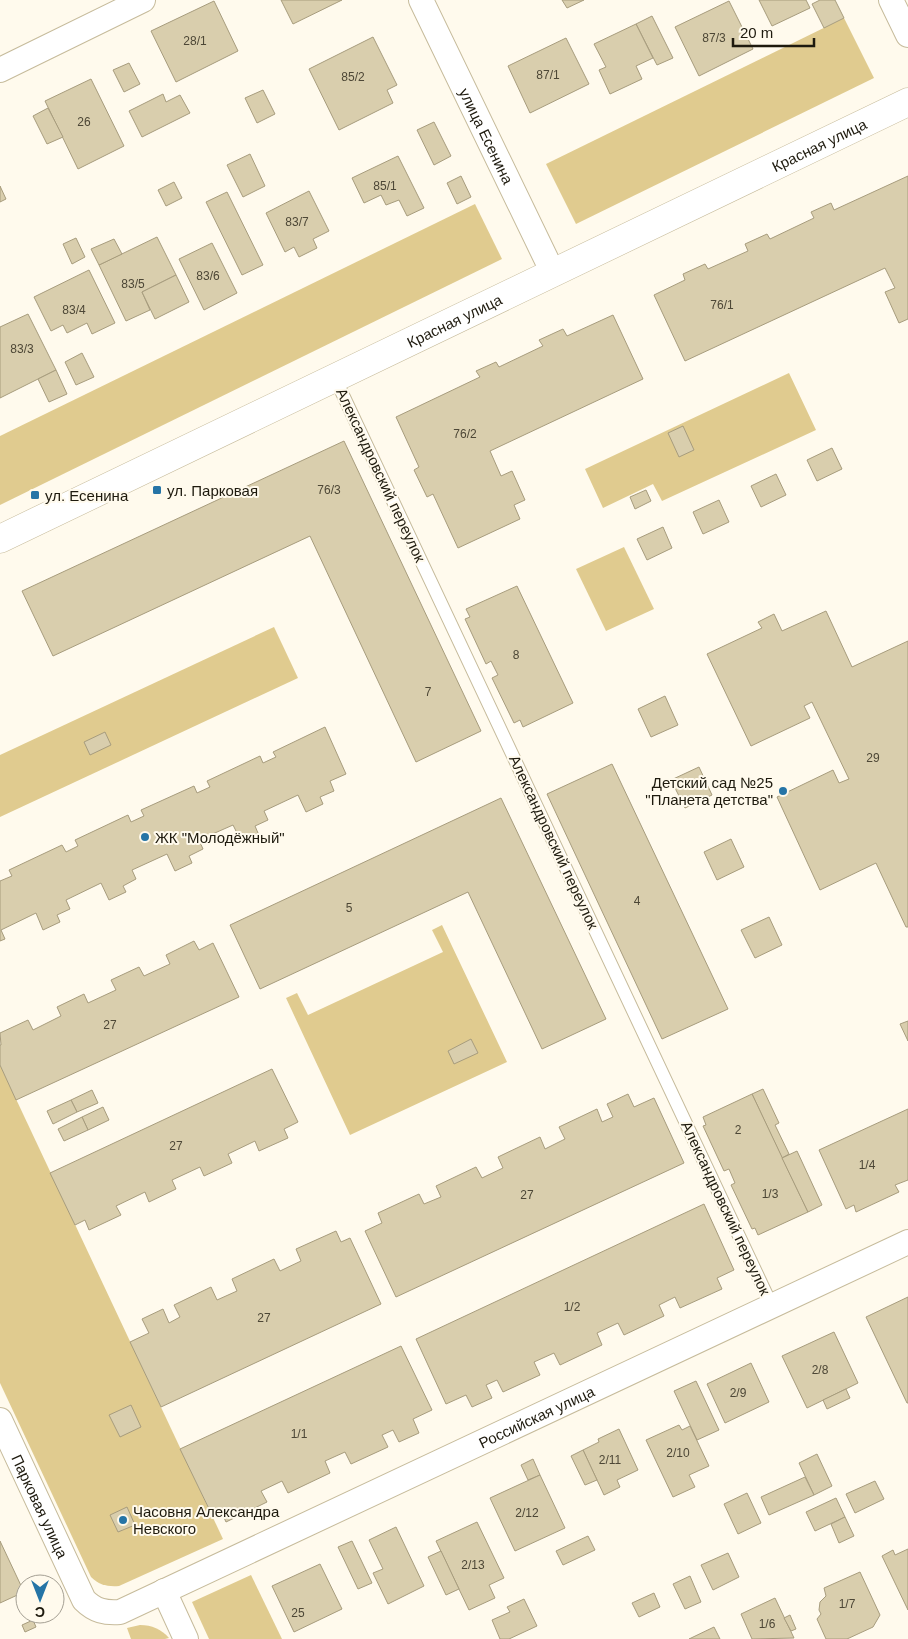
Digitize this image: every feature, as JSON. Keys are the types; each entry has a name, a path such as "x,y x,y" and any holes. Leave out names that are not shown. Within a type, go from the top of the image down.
{"street":[{"path":"0,69 143,0"},
{"name":"улица Есенина","path":"421,0 553,273"},
{"path":"891,0 908,35"},
{"name":"Красная улица","path":"0,540 908,102"},
{"name":"Российская улица","path":"164,1591 908,1242"},
{"name":"Парковая улица","path":"0,1420 84,1600 96,1609 112,1613 120,1612 164,1591"},
{"path":"164,1591 186,1639"}],"lane":[{"name":"Александровский переулок","path":"336,378 772,1306"}],"shaded area":[{"path":"844,18 874,78 576,224 546,164"},
{"path":"475,204 502,259 0,505 0,436"},
{"path":"789,373 816,430 662,501 653,484 603,508 585,469"},
{"path":"624,547 654,609 606,631 576,569"},
{"path":"274,627 298,678 0,817 0,755"},
{"path":"442,925 507,1062 350,1135 286,998 297,993 308,1015 443,952 432,930"},
{"path":"0,1065 223,1539 119,1586 104,1585 91,1577 0,1383"},
{"path":"251,1575 282,1639 209,1639 192,1602"},
{"path":"140,1625 156,1628 169,1638 131,1639 127,1628"}],"building":[{"path":"281,0 342,0 293,24"},
{"path":"562,0 584,0 567,8"},
{"path":"759,0 806,0 810,8 772,26"},
{"path":"820,0 835,0 844,18 824,28 812,4"},
{"path":"214,1 238,51 176,82 151,31"},
{"path":"729,1 753,49 699,76 675,27"},
{"path":"652,16 673,58 657,65 636,24"},
{"path":"636,24 653,58 636,66 642,79 610,94 599,70 606,67 594,44"},
{"path":"373,37 397,85 387,90 393,103 339,130 309,69"},
{"path":"566,38 589,84 530,113 508,66"},
{"path":"129,63 140,84 124,92 113,70"},
{"path":"91,79 124,146 78,169 45,101"},
{"path":"263,90 275,114 257,123 245,98"},
{"path":"163,94 166,102 180,95 190,113 142,137 129,111"},
{"path":"48,108 63,137 47,144 33,116"},
{"path":"434,122 451,156 434,165 417,130"},
{"path":"250,154 265,186 243,197 227,165"},
{"path":"398,156 424,208 407,216 399,200 386,205 381,195 364,203 352,178"},
{"path":"461,176 471,197 457,204 447,183"},
{"path":"908,176 908,319 899,323 885,292 895,288 885,268 685,361 654,295 685,280 683,274 705,264 708,269 748,251 745,244 767,234 770,239 814,218 811,212 831,203 834,210"},
{"path":"174,182 182,198 166,206 158,190"},
{"path":"0,186 6,199 0,202"},
{"path":"309,191 329,231 313,239 317,248 299,257 294,247 285,252 266,213"},
{"path":"227,192 263,265 242,275 206,202"},
{"path":"157,237 176,275 142,292 150,310 126,321 99,265"},
{"path":"76,238 85,257 72,264 63,244"},
{"path":"114,239 122,254 99,265 91,249"},
{"path":"212,243 237,293 204,310 179,259"},
{"path":"89,270 115,323 92,334 87,323 67,333 63,325 51,331 34,297"},
{"path":"176,275 189,302 155,319 142,292"},
{"path":"28,314 56,370 0,398 0,327"},
{"path":"613,315 643,379 490,451 501,476 512,471 525,500 514,505 520,519 458,548 433,494 427,497 414,470 419,467 396,417 480,377 476,371 496,362 499,367 543,346 539,340 563,329 567,336"},
{"path":"82,353 94,377 76,385 65,362"},
{"path":"56,370 67,394 49,402 38,379"},
{"path":"683,426 694,450 679,457 668,433"},
{"path":"344,441 481,731 416,762 310,536 53,656 22,591"},
{"path":"832,448 842,469 817,481 807,460"},
{"path":"776,474 786,495 761,507 751,486"},
{"path":"646,490 651,501 635,509 630,497"},
{"path":"719,500 729,522 703,534 693,512"},
{"path":"663,527 672,548 647,560 637,539"},
{"path":"517,586 573,703 523,727 520,720 514,723 492,678 498,675 491,661 486,664 465,619 470,617 466,609"},
{"path":"826,611 852,667 908,641 908,927 906,927 876,863 820,890 777,797 833,770 839,783 849,779 812,702 804,706 810,718 751,746 707,654 762,628 758,622 774,614 782,631"},
{"path":"665,696 678,725 651,737 638,709"},
{"name":"ЖК \"Молодёжный\"","path":"325,727 346,774 330,781 334,791 320,797 323,804 306,812 298,795 264,811 268,820 255,826 258,833 241,841 233,825 199,840 203,849 189,856 192,863 175,871 167,854 132,870 136,879 123,886 126,892 109,900 101,883 66,900 70,909 57,915 60,922 43,930 36,913 1,930 5,939 0,941 0,881 12,876 9,870 62,845 66,852 78,846 75,840 128,815 131,822 144,816 141,810 194,786 197,793 210,787 207,781 260,756 263,763 276,757 273,752"},
{"path":"105,732 111,745 90,755 84,742"},
{"path":"612,764 728,1009 662,1039 547,794"},
{"path":"699,767 712,795 685,808 671,780"},
{"path":"501,798 606,1019 542,1049 468,892 260,989 230,925"},
{"path":"731,839 744,867 717,880 704,852"},
{"path":"769,917 782,945 755,958 741,930"},
{"path":"194,941 199,950 213,943 239,997 16,1100 0,1065 0,1033 28,1020 33,1030 61,1016 57,1007 84,994 88,1003 116,990 111,980 139,967 144,976 170,964 166,955"},
{"path":"908,1021 908,1041 900,1024"},
{"path":"471,1039 478,1053 454,1064 448,1051"},
{"path":"272,1069 298,1122 284,1129 288,1138 259,1151 255,1141 228,1154 232,1163 204,1176 200,1167 172,1180 176,1189 149,1202 145,1192 116,1206 121,1215 89,1230 85,1220 75,1225 50,1173"},
{"path":"763,1089 779,1123 775,1125 789,1154 782,1158 752,1094"},
{"path":"92,1090 98,1103 77,1112 71,1100"},
{"path":"628,1094 634,1107 654,1098 684,1163 396,1297 365,1231 382,1223 378,1213 419,1194 424,1204 441,1197 436,1186 476,1167 482,1178 503,1168 498,1157 540,1137 545,1149 565,1139 559,1127 597,1109 602,1122 613,1117 607,1104"},
{"path":"752,1094 808,1212 758,1235 755,1228 752,1229 731,1185 735,1183 729,1169 724,1171 703,1126 706,1125 703,1117"},
{"path":"71,1100 77,1112 53,1124 47,1111"},
{"path":"103,1107 109,1120 88,1130 82,1117"},
{"path":"908,1109 908,1180 895,1185 899,1192 856,1212 854,1205 846,1209 819,1150"},
{"path":"82,1117 88,1130 64,1141 58,1129"},
{"path":"797,1151 822,1205 808,1212 782,1158"},
{"path":"704,1204 734,1270 717,1278 722,1289 680,1308 675,1297 659,1305 664,1316 624,1335 618,1323 597,1333 602,1345 560,1365 554,1353 534,1362 540,1375 503,1392 497,1380 486,1385 492,1398 472,1407 466,1395 446,1404 416,1339"},
{"path":"336,1231 341,1242 350,1238 381,1304 161,1407 130,1342 149,1333 142,1319 163,1309 169,1323 180,1317 174,1305 211,1287 217,1300 237,1291 232,1279 274,1259 280,1271 301,1261 296,1249"},
{"path":"908,1297 908,1403 907,1403 866,1317"},
{"path":"834,1332 858,1383 807,1408 782,1356"},
{"path":"401,1346 432,1410 413,1419 419,1433 399,1442 393,1430 382,1435 388,1447 351,1464 345,1452 325,1461 330,1473 288,1493 282,1481 261,1491 267,1502 226,1522 221,1511 212,1515 180,1449"},
{"path":"751,1363 769,1402 725,1423 707,1384"},
{"path":"696,1381 719,1430 697,1440 674,1391"},
{"path":"846,1389 850,1398 827,1409 823,1400"},
{"path":"131,1405 141,1427 120,1437 109,1415"},
{"path":"679,1425 682,1430 690,1426 709,1466 689,1475 695,1487 673,1497 646,1440"},
{"path":"619,1429 638,1470 617,1480 620,1487 604,1495 583,1450 599,1442 598,1439"},
{"path":"583,1450 597,1480 585,1485 571,1456"},
{"path":"817,1454 832,1486 814,1495 799,1463"},
{"path":"533,1459 540,1475 528,1480 521,1465"},
{"path":"540,1475 565,1528 515,1551 490,1498"},
{"path":"805,1477 814,1495 769,1515 761,1497"},
{"path":"875,1481 884,1499 855,1513 846,1494"},
{"path":"747,1493 761,1523 738,1534 724,1504"},
{"path":"836,1498 845,1517 815,1531 806,1512"},
{"name":"Часовня Александра Невского","path":"127,1507 135,1525 118,1532 110,1515"},
{"path":"845,1517 854,1536 839,1543 831,1524"},
{"path":"477,1522 504,1578 489,1585 495,1598 469,1610 436,1541"},
{"path":"396,1527 424,1586 388,1604 373,1573 383,1569 369,1540"},
{"path":"588,1536 595,1550 563,1565 556,1551"},
{"path":"0,1541 16,1574 15,1596 0,1603"},
{"path":"352,1541 372,1583 358,1589 338,1547"},
{"path":"908,1549 908,1610 882,1556 893,1550 895,1555"},
{"path":"441,1551 459,1589 446,1595 428,1557"},
{"path":"728,1553 739,1577 713,1590 701,1565"},
{"path":"320,1564 342,1609 294,1632 272,1586"},
{"path":"860,1572 880,1615 873,1627 847,1639 826,1639 817,1619 821,1614 819,1610 820,1602 826,1596 824,1588"},
{"path":"690,1576 701,1602 685,1609 673,1584"},
{"path":"654,1593 660,1607 639,1617 632,1603"},
{"path":"775,1598 794,1638 752,1639 741,1614"},
{"path":"524,1599 537,1626 509,1639 500,1639 492,1620 510,1612 507,1607"},
{"path":"790,1615 796,1629 791,1631 784,1618"},
{"path":"35,1624 36,1627 25,1632 22,1625"},
{"path":"714,1627 720,1639 689,1639"}],"place":[{"name":"ул. Парковая","path":"157,490"},
{"name":"ул. Есенина","path":"35,495"},
{"name":"Детский сад №25 \"Планета детства\"","path":"783,791"},
{"name":"ЖК \"Молодёжный\"","path":"145,837"},
{"name":"Часовня Александра Невского","path":"123,1520"}]}
